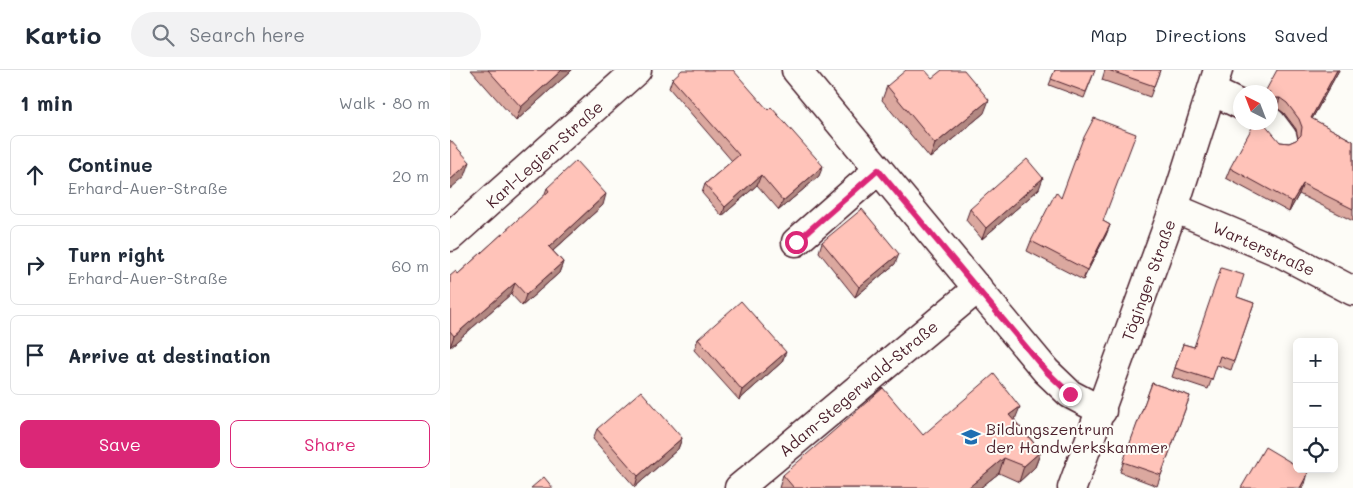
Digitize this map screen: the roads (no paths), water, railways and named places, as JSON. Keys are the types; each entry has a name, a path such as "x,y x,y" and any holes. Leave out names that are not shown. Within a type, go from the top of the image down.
{"street":[{"name":"Karl-Legien-Straße","path":"450,237 637,70"},
{"path":"796,70 1046,371 1070,394 1102,412"},
{"path":"1215,81 1233,98"},
{"name":"Töginger Straße","path":"1079,486 1102,412 1174,208 1215,81"},
{"path":"796,242 878,170"},
{"name":"Warterstraße","path":"1174,208 1281,253 1353,291"},
{"name":"Adam-Stegerwald-Straße","path":"739,488 978,288"}],"place":[{"name":"Bildungszentrum der Handwerkskammer","path":"971,437"}]}
